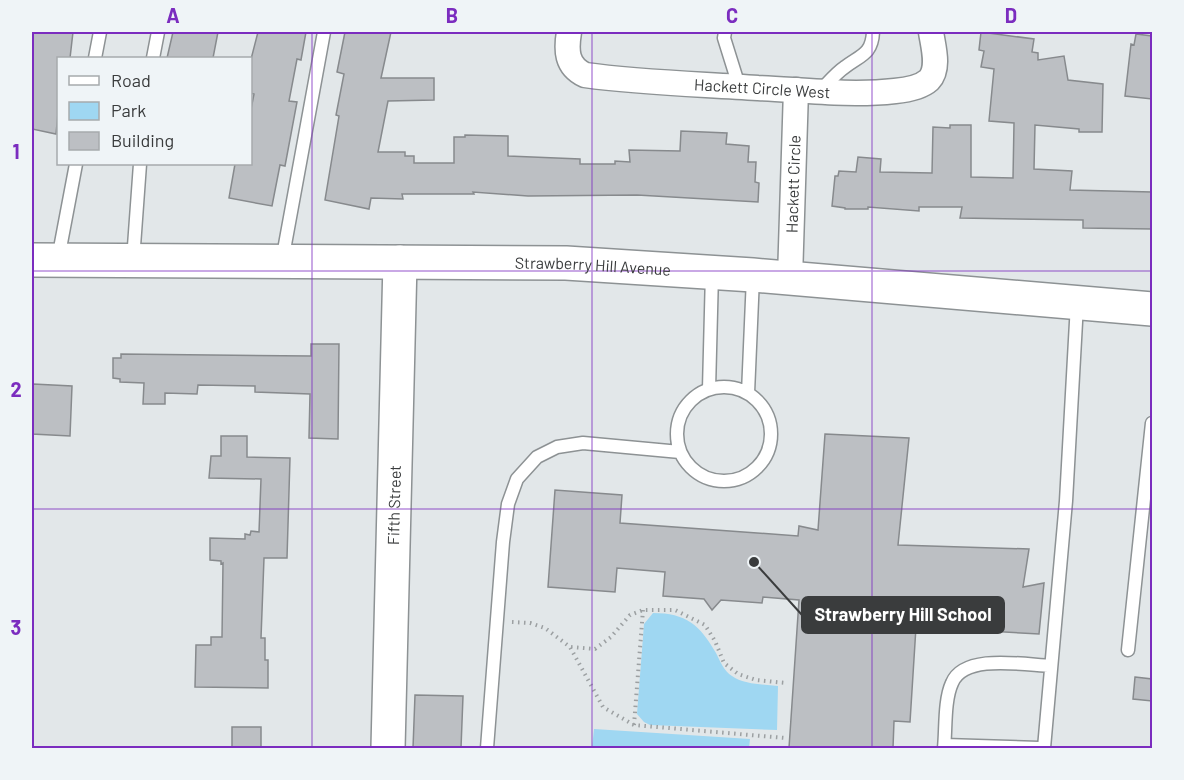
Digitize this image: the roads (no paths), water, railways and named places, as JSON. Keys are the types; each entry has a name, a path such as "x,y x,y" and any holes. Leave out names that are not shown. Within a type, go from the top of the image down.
{"main road":[{"name":"Strawberry Hill Avenue","path":"45,260 566,263 753,275 1152,309"},
{"name":"Fifth Street","path":"388,748 400,262"}],"street":[{"name":"Hackett Circle West","path":"569,32 567,43 569,61 575,70 585,75 796,90 874,93 910,89 929,80 933,74 935,61 932,32"},
{"name":"Hackett Circle","path":"790,278 796,90"}],"lane":[{"path":"95,57 100,32"},
{"path":"153,57 158,32"},
{"path":"282,262 324,32"},
{"path":"725,32 724,38 739,86"},
{"path":"820,91 843,68 863,56 872,44 873,32"},
{"path":"45,260 76,165"},
{"path":"132,261 140,165"},
{"path":"709,389 712,272"},
{"path":"748,393 753,275"},
{"path":"1044,748 1066,501 1077,303"},
{"path":"724,386 739,388 748,393 763,406 770,419 772,434 770,449 762,464 749,475 734,481 717,482 702,476 689,466 680,452 676,436 685,407 696,396 709,389 724,386"},
{"path":"1128,650 1152,423"},
{"path":"487,748 508,504 517,479 537,457 557,447 583,443 680,452"},
{"path":"1039,748 945,747 949,691 952,680 966,668 981,663 1052,666"}],"place":[{"name":"Strawberry Hill School","path":"754,562"}]}
